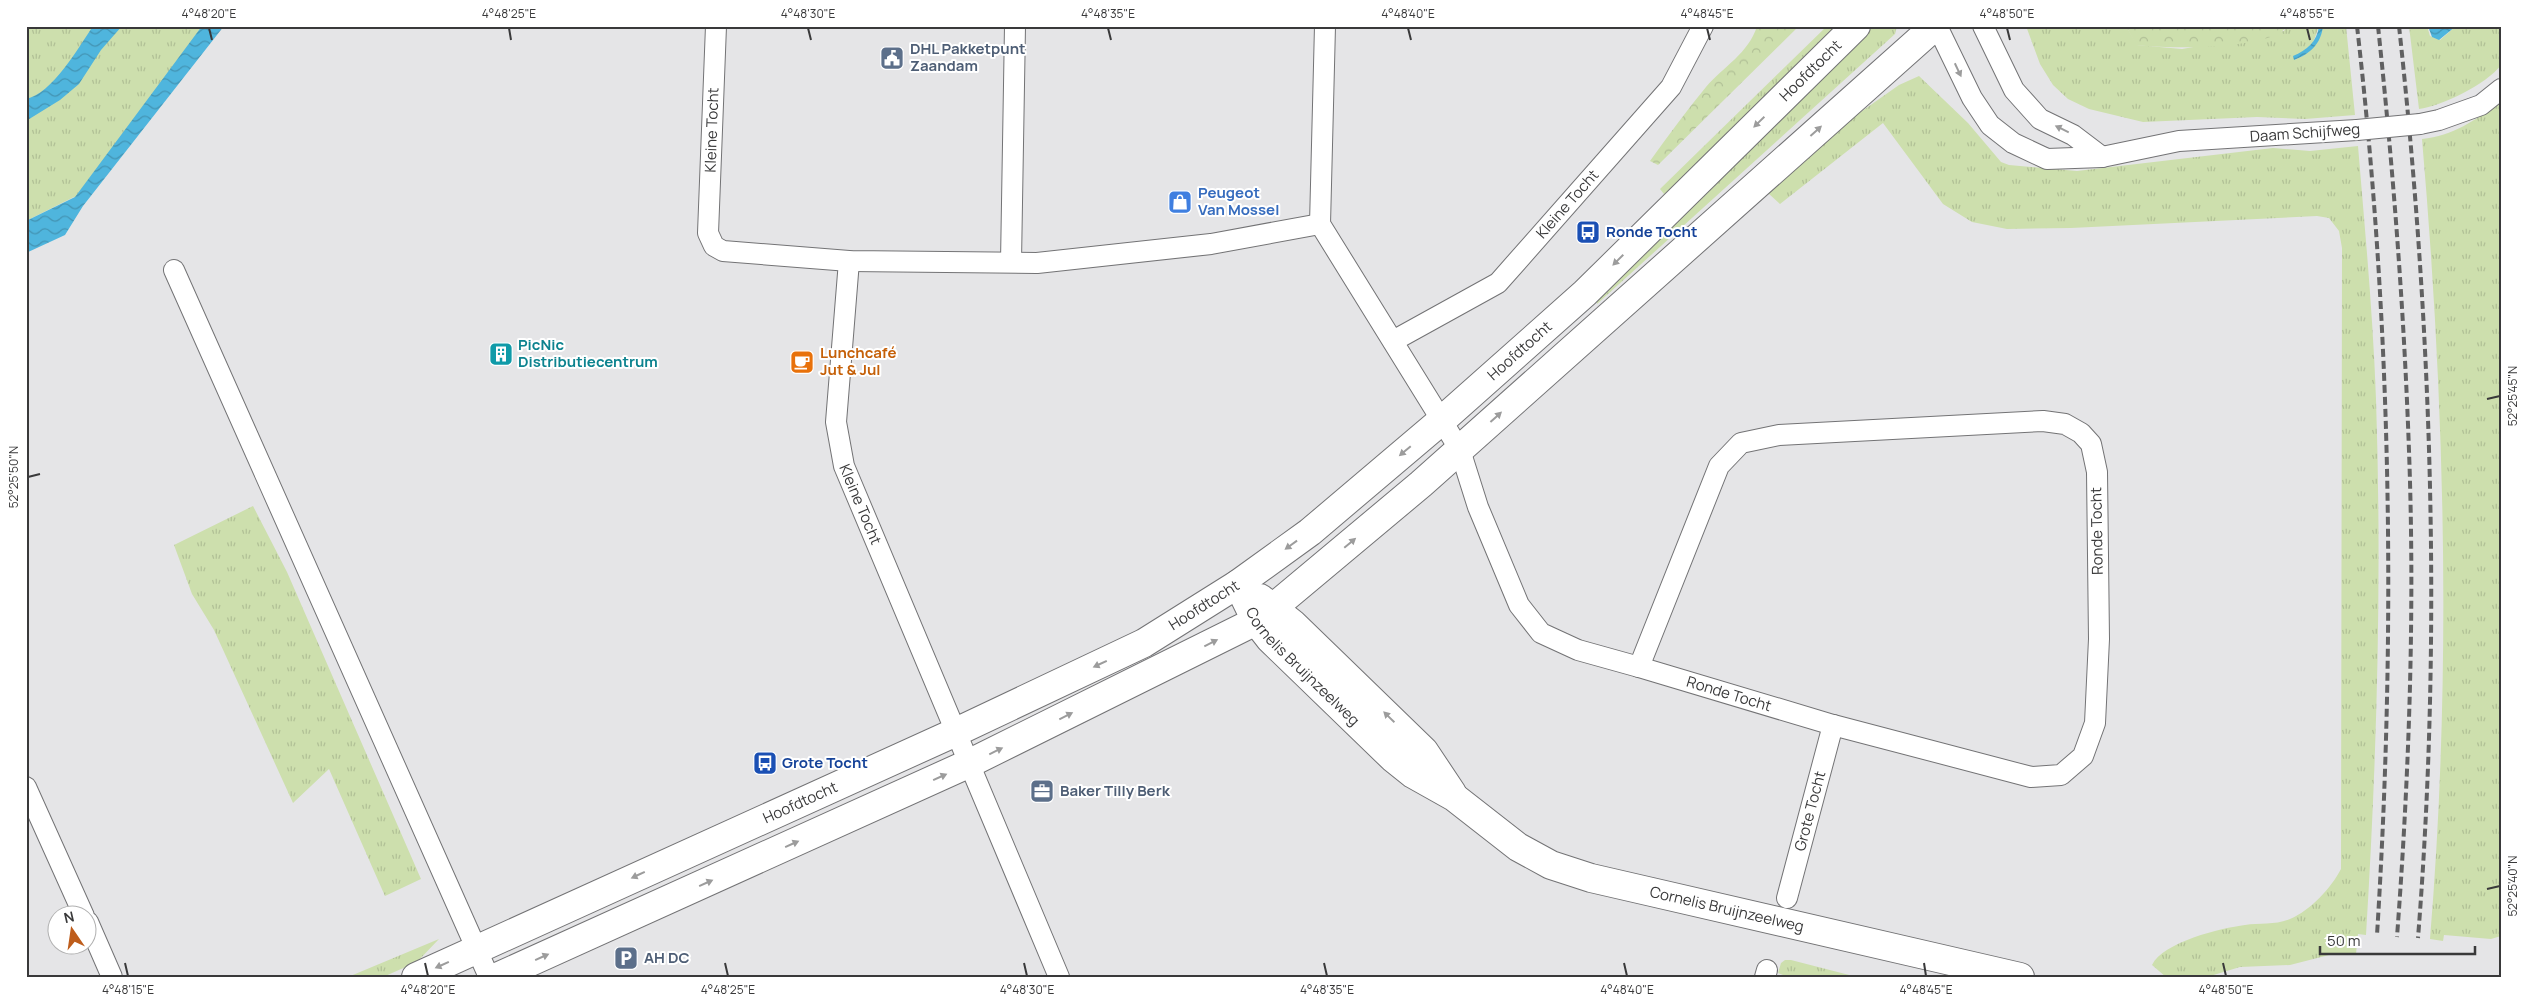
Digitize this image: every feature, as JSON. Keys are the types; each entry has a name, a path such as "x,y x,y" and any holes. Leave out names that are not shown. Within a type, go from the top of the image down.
{"main road":[{"name":"Hoofdtocht","path":"416,977 956,732 1144,643 1238,584 1310,532 1441,421 1585,293 1856,26"},
{"path":"497,977 970,763 1265,614 1460,450 1936,26"},
{"name":"Cornelis Bruijnzeelweg","path":"1238,584 1265,614 1270,640 1393,758 1413,774 1454,796 1518,847 1551,864 1591,878 2020,977"}],"street":[{"name":"Kleine Tocht","path":"716,26 708,233 714,246 723,251 848,261 1037,263 1212,244 1320,224"},
{"path":"1011,262 1015,26"},
{"path":"1325,26 1320,224 1441,421"},
{"name":"Kleine Tocht","path":"1393,341 1498,283 1671,87 1703,26"},
{"name":"Daam Schijfweg","path":"1936,26 1972,98 1990,125 2013,143 2047,159 2102,157 2179,141 2357,130 2420,124 2439,120 2482,105 2501,89"},
{"path":"1983,26 1989,43 2014,90 2040,119 2073,135 2102,157"},
{"name":"Kleine Tocht","path":"848,261 836,422 844,466 970,763"},
{"path":"174,270 489,977"},
{"name":"Ronde Tocht","path":"1441,421 1460,450 1478,507 1509,584 1519,605 1541,633 1578,650 1833,725 2030,778 2061,775 2083,756 2095,723 2099,639 2097,472 2091,444 2081,433 2065,424 2042,421 1779,434 1742,443 1719,466 1639,667"},
{"name":"Grote Tocht","path":"1787,898 1833,725"},
{"path":"970,763 1059,977"},
{"path":"26,787 80,906"},
{"path":"98,945 112,977"}],"green space":[{"path":"26,26 217,26 81,203 74,197 26,221"},
{"path":"1757,26 1799,26 1658,165 1650,161 1706,87 1742,52 1753,36"},
{"path":"1827,26 1845,26 1709,159 1664,194 1660,189"},
{"path":"1874,26 1897,26 1895,34 1597,304 1596,298 1639,248"},
{"path":"2026,26 2126,26 2137,45 2182,49 2284,31 2287,26 2319,26 2313,43 2294,60 2304,55 2313,47 2320,37 2323,26 2346,26 2355,115 2305,119 2257,117 2143,122 2089,109 2068,99 2053,85 2040,64"},
{"path":"2126,26 2287,26 2278,34 2262,40 2240,44 2169,47 2136,45"},
{"path":"2409,26 2427,26 2430,36 2440,40 2456,26 2501,26 2501,65 2486,79 2463,93 2440,104 2419,109"},
{"path":"1919,76 1968,123 2001,162 2009,165 2077,171 2273,148 2310,151 2358,146 2375,367 2379,533 2376,734 2366,935 2358,934 2356,954 2329,955 2290,965 2240,967 2207,977 2166,977 2152,965 2168,949 2208,933 2250,924 2279,922 2298,915 2320,898 2332,884 2341,869 2342,248 2339,231 2329,218 2317,216 2071,228 2007,229 1972,222 1943,204 1883,123 1780,204 1768,193 1838,128 1899,85"},
{"path":"2501,102 2501,936 2491,939 2444,935 2443,941 2430,939 2441,739 2443,539 2436,339 2422,139 2454,131"},
{"path":"253,506 287,572 421,879 385,896 329,769 293,803 214,630 192,594 174,545"},
{"path":"439,939 417,962 383,977 348,977"},
{"path":"1785,960 1857,977 1788,977 1778,973 1781,963"}],"water":[{"path":"93,26 122,26 101,50 79,84 60,100 26,121 26,99 36,95 55,79 73,57"},
{"path":"202,26 224,26 83,206 65,235 26,253 26,221 75,197"},
{"path":"2319,26 2323,26 2322,32 2314,48 2294,60 2293,56 2303,51 2314,41"},
{"path":"2428,26 2456,26 2439,40 2432,37"}],"railway":[{"path":"2357,26 2378,254 2387,480 2387,707 2377,935"},
{"path":"2378,26 2401,292 2411,512 2411,634 2408,755 2397,937"},
{"path":"2399,26 2419,254 2430,482 2430,710 2418,938"}],"place":[{"name":"DHL Pakketpunt Zaandam","path":"892,58"},
{"name":"Peugeot Van Mossel","path":"1180,202"},
{"name":"Ronde Tocht","path":"1588,232"},
{"name":"PicNic Distributiecentrum","path":"501,354"},
{"name":"Lunchcafé Jut & Jul","path":"802,362"},
{"name":"Grote Tocht","path":"765,763"},
{"name":"Baker Tilly Berk","path":"1042,791"},
{"name":"AH DC","path":"626,958"}]}
